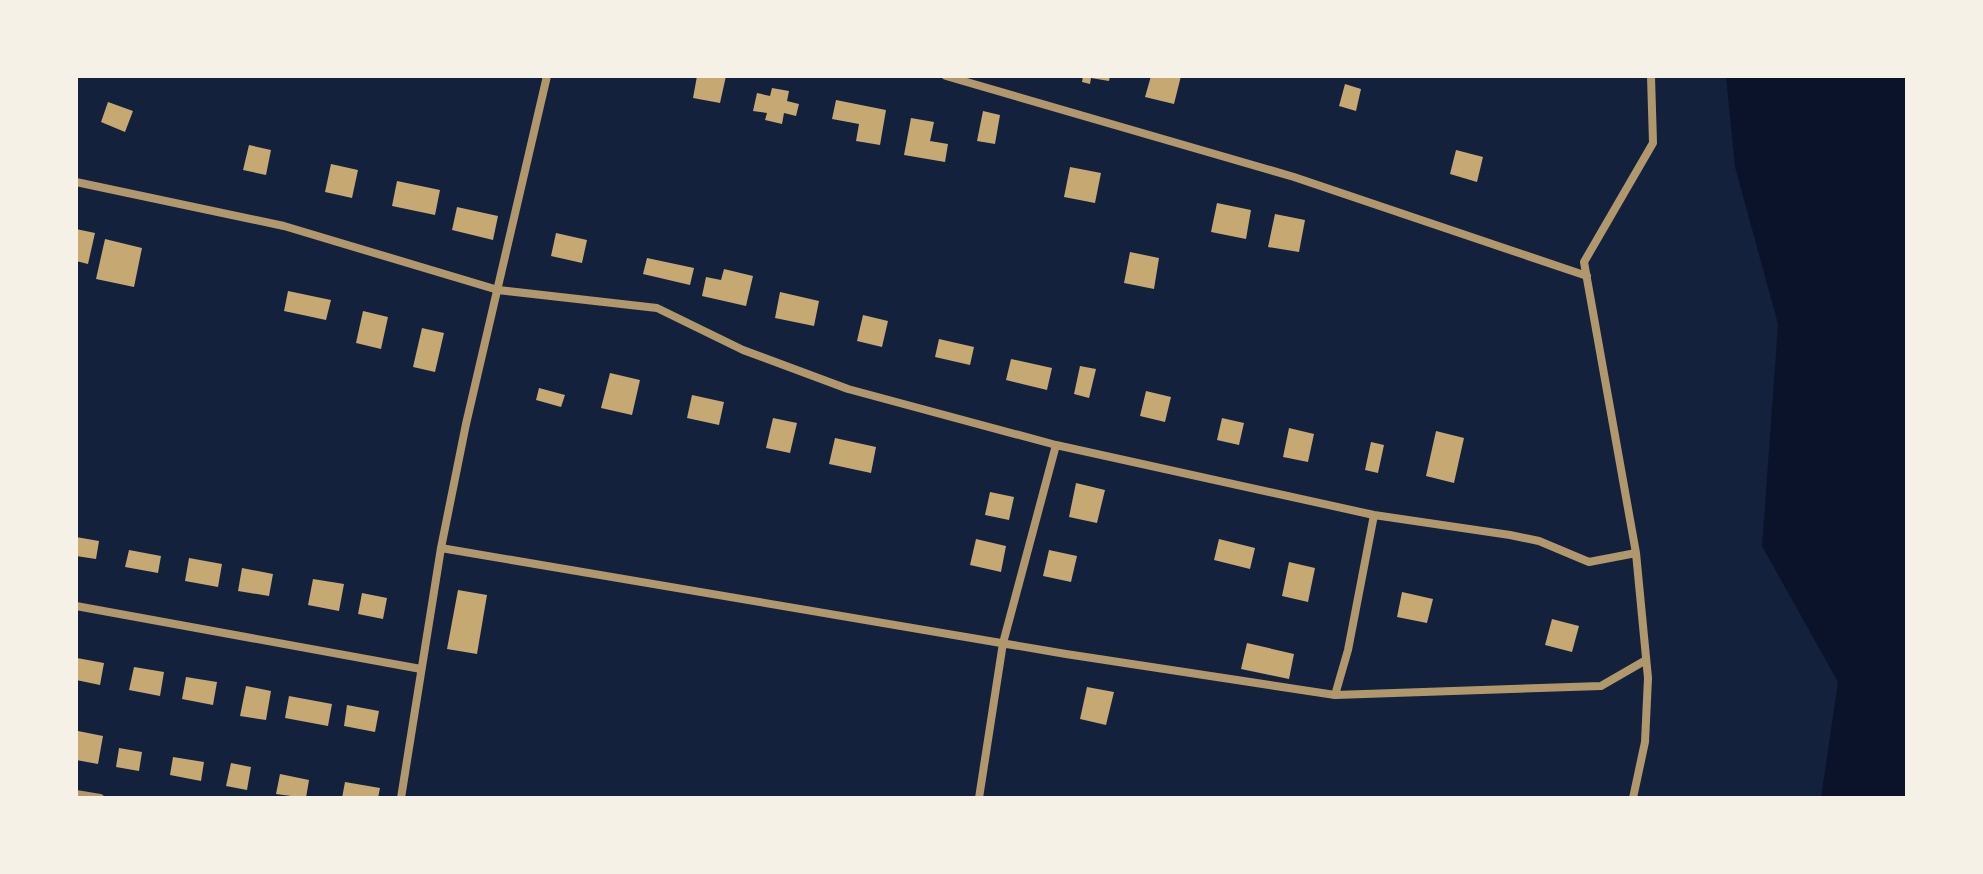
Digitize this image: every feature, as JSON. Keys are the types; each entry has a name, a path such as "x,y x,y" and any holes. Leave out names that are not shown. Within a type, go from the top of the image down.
{"street":[{"path":"401,798 441,548 466,424 547,76"},
{"path":"946,76 1294,177 1587,276"},
{"path":"1633,798 1645,742 1646,660 1636,553 1584,262 1653,143 1651,76"},
{"path":"76,182 284,226 498,290 657,308 743,350 848,389 1056,445 1374,515 1539,541 1589,562 1636,553"},
{"path":"979,798 1003,643 1056,445"},
{"path":"1335,695 1348,650 1374,515"},
{"path":"441,548 1003,643 1335,695 1601,686 1646,660"},
{"path":"76,606 421,669"},
{"path":"76,794 100,798"}],"water":[{"path":"1726,76 1907,76 1907,798 1821,798 1838,682 1762,546 1778,324 1735,167"}],"building":[{"path":"697,76 726,76 720,103 693,98"},
{"path":"1083,76 1110,76 1109,81 1091,78 1090,84 1082,82"},
{"path":"1151,76 1181,76 1174,104 1145,97"},
{"path":"1345,84 1361,89 1356,111 1339,106"},
{"path":"772,88 789,91 787,101 799,104 796,116 784,113 782,124 765,120 767,113 753,111 757,93 770,96"},
{"path":"836,100 886,110 880,145 856,141 859,124 832,119"},
{"path":"108,102 133,111 125,132 101,122"},
{"path":"983,111 1000,115 995,144 977,141"},
{"path":"911,118 934,122 930,141 948,144 945,162 904,155"},
{"path":"249,145 271,150 266,175 243,170"},
{"path":"1456,150 1483,157 1477,182 1450,174"},
{"path":"331,164 358,170 352,198 325,192"},
{"path":"1070,167 1101,173 1095,203 1064,197"},
{"path":"397,181 440,190 435,215 392,206"},
{"path":"1217,203 1251,210 1246,239 1211,232"},
{"path":"457,207 498,216 493,240 452,230"},
{"path":"1275,214 1305,220 1299,252 1268,247"},
{"path":"76,229 95,233 88,264 76,261"},
{"path":"556,233 587,240 582,263 551,256"},
{"path":"105,239 142,248 134,287 96,279"},
{"path":"1130,252 1159,258 1154,289 1124,283"},
{"path":"647,258 694,268 690,285 643,274"},
{"path":"724,269 753,276 746,306 702,296 706,277 721,280"},
{"path":"288,291 331,300 326,320 284,311"},
{"path":"780,292 819,301 814,326 775,318"},
{"path":"363,311 388,317 381,349 356,343"},
{"path":"863,315 888,321 882,347 857,341"},
{"path":"422,328 444,333 435,372 413,367"},
{"path":"939,339 974,347 970,365 935,357"},
{"path":"1011,359 1052,368 1047,390 1006,380"},
{"path":"1080,366 1096,369 1089,398 1074,394"},
{"path":"610,373 640,380 632,415 601,408"},
{"path":"539,388 565,395 561,407 536,400"},
{"path":"1146,391 1171,397 1165,422 1140,416"},
{"path":"692,395 724,402 719,425 687,418"},
{"path":"773,418 797,423 790,453 766,448"},
{"path":"1222,418 1244,423 1239,445 1217,440"},
{"path":"1289,428 1314,434 1308,462 1283,457"},
{"path":"1436,431 1464,438 1454,483 1426,476"},
{"path":"835,438 876,447 871,473 829,464"},
{"path":"1371,442 1384,445 1378,473 1365,470"},
{"path":"1076,483 1105,490 1097,523 1069,517"},
{"path":"990,492 1014,497 1009,520 985,515"},
{"path":"76,537 99,541 96,559 76,556"},
{"path":"976,539 1006,546 1001,572 970,565"},
{"path":"1219,539 1255,548 1250,569 1214,560"},
{"path":"129,550 161,556 158,573 125,567"},
{"path":"1049,550 1077,556 1071,582 1043,576"},
{"path":"189,558 222,564 218,587 185,581"},
{"path":"1289,562 1315,568 1308,602 1282,596"},
{"path":"242,568 273,574 269,596 238,591"},
{"path":"313,579 344,584 339,611 308,605"},
{"path":"458,590 487,595 477,654 447,649"},
{"path":"1402,592 1433,599 1427,623 1397,617"},
{"path":"362,593 387,598 383,619 358,614"},
{"path":"1552,619 1579,626 1572,652 1545,645"},
{"path":"1247,643 1294,654 1289,679 1241,669"},
{"path":"77,658 104,663 100,685 76,680"},
{"path":"134,667 164,672 160,696 129,690"},
{"path":"186,677 217,682 213,705 182,699"},
{"path":"246,686 271,691 266,720 240,716"},
{"path":"1087,687 1114,692 1106,725 1080,719"},
{"path":"289,696 332,704 328,726 285,718"},
{"path":"347,705 379,711 375,732 344,726"},
{"path":"78,731 103,736 98,764 76,760"},
{"path":"119,748 142,752 139,771 116,767"},
{"path":"173,757 204,762 201,781 170,775"},
{"path":"231,763 251,767 247,790 226,786"},
{"path":"280,774 309,780 306,798 276,794"},
{"path":"345,782 380,788 378,798 342,798"}]}
